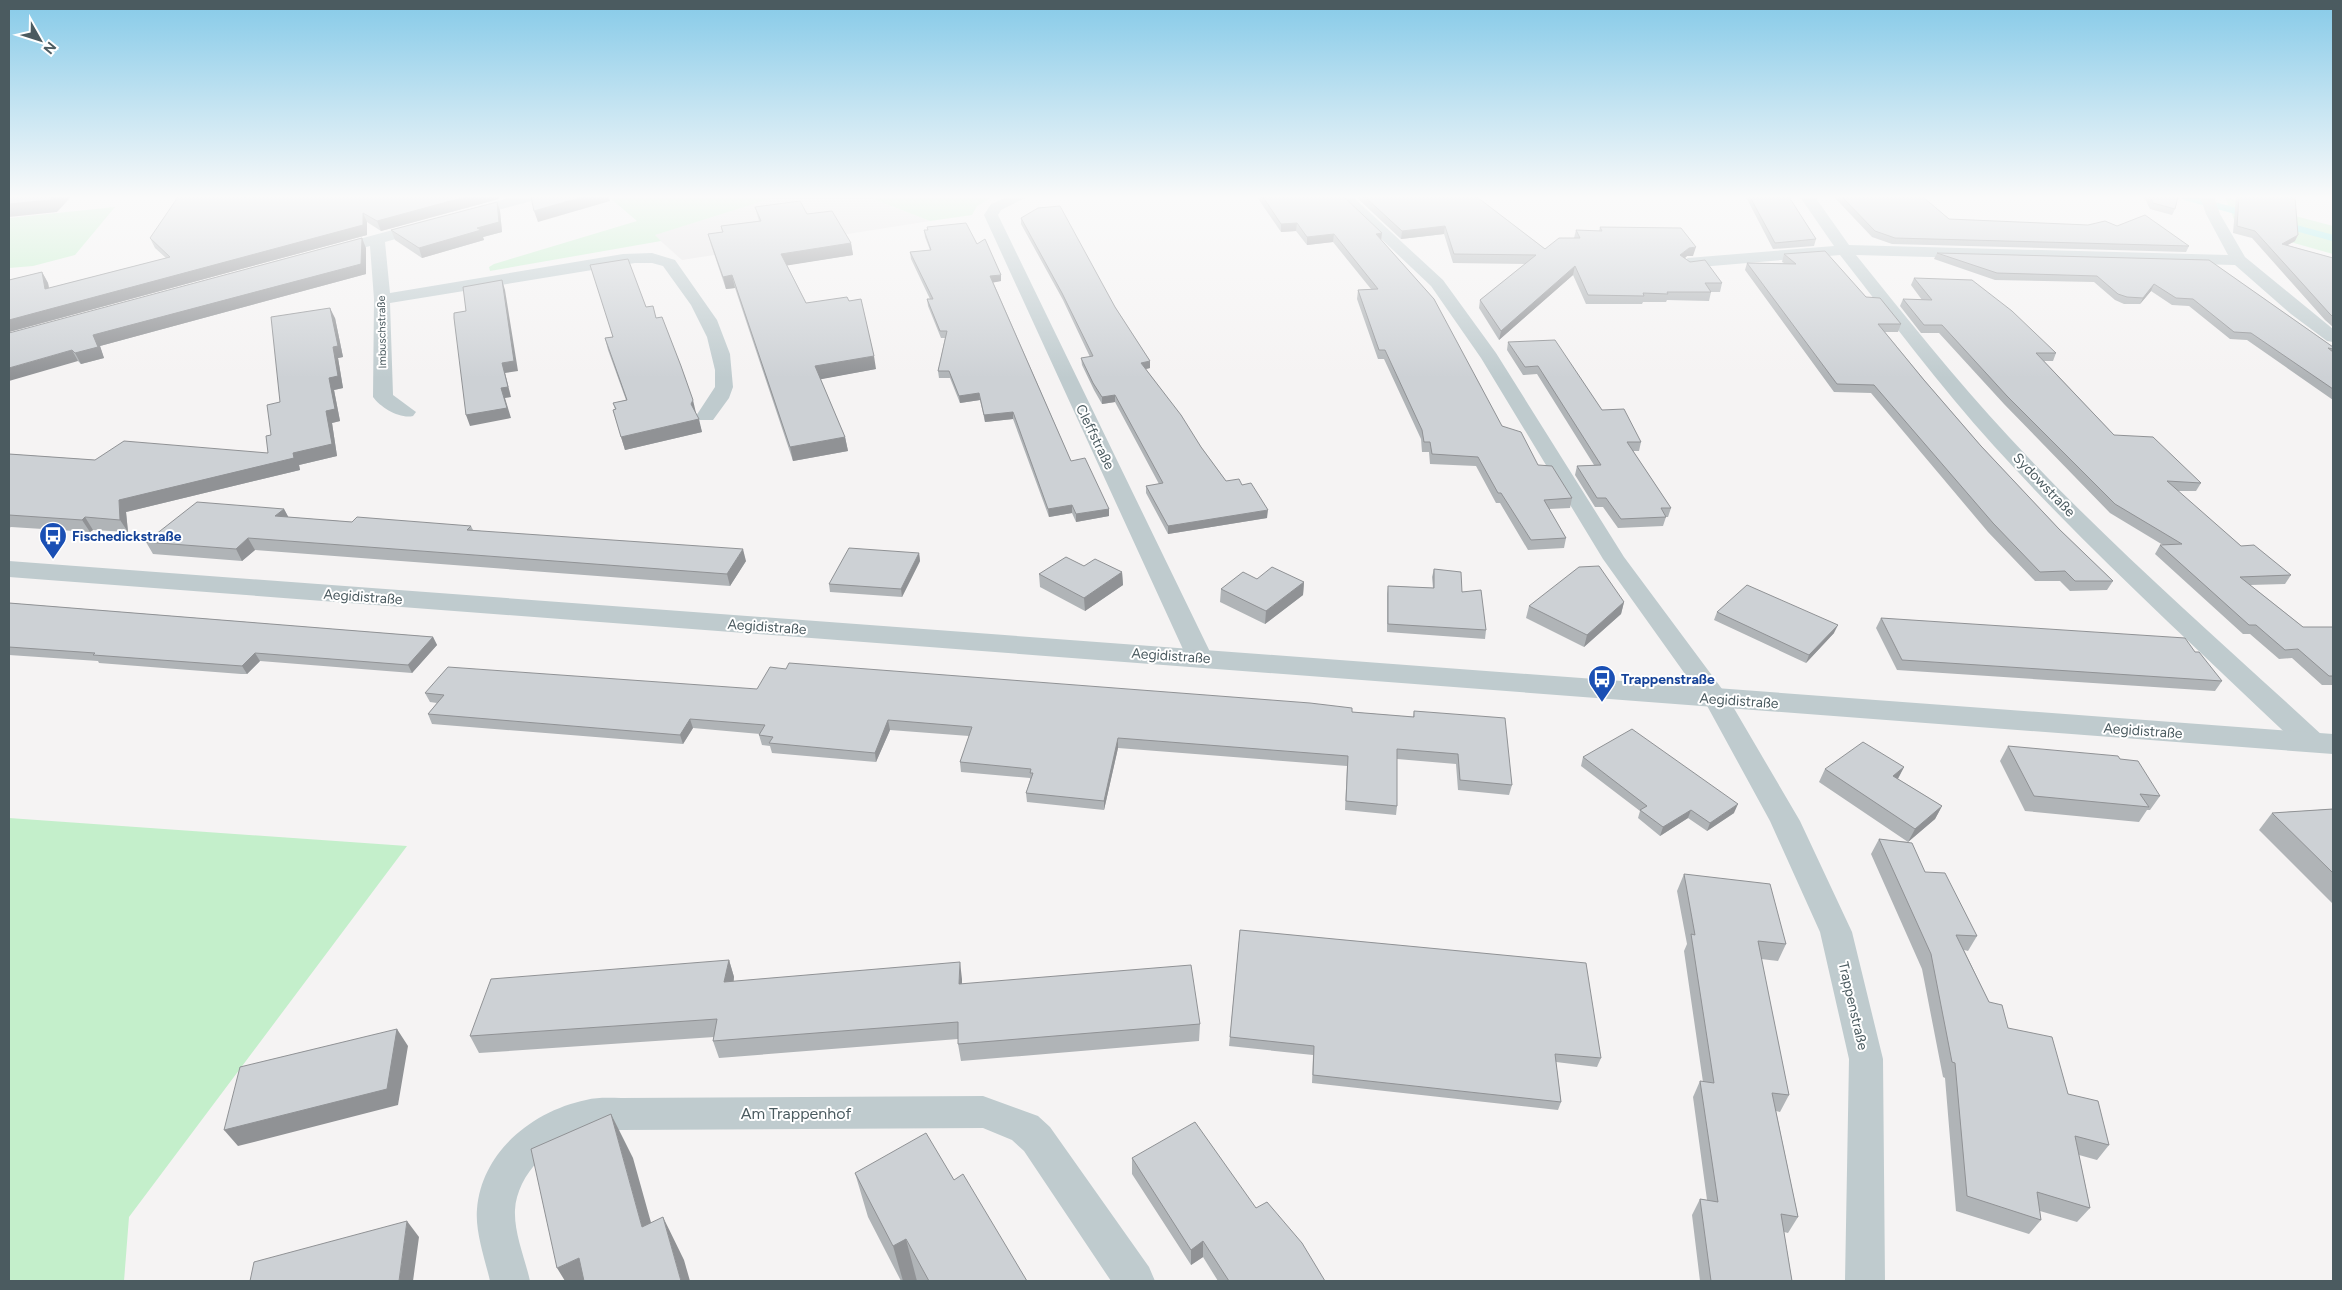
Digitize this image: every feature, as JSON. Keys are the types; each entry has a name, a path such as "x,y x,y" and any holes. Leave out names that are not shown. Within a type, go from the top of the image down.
{"street":[{"name":"Imbuschstraße","path":"378,257 382,299 383,397 406,412"},
{"path":"382,299 623,259 645,257"},
{"path":"648,257 669,263 696,298 716,337 723,364 724,388 706,416"},
{"name":"Cleffstraße","path":"1011,257 1200,658"},
{"name":"Trappenstraße","path":"1409,257 1437,284 1490,357 1614,559 1716,699 1785,821 1836,932 1866,1059 1865,1281"},
{"path":"1688,263 1758,257"},
{"name":"Sydowstraße","path":"1850,257 1931,360 2001,441 2075,518 2328,744"},
{"path":"2128,257 2239,260"},
{"path":"2238,257 2297,310 2333,337"},
{"name":"Aegidistraße","path":"9,569 2328,744"},
{"name":"Am Trappenhof","path":"510,1281 496,1211 500,1187 511,1165 531,1144 556,1126 587,1116 621,1114 983,1112 1025,1128 1038,1139 1135,1281"}],"shaded area":[{"path":"679,257 700,257 682,260"}],"green space":[{"path":"9,257 67,257 33,266 9,268"},
{"path":"517,257 569,257 490,271 489,267"},
{"path":"9,818 407,846 129,1217 124,1281 9,1281"}],"building":[{"path":"169,257 243,257 9,320 9,280 42,272 45,289"},
{"path":"291,257 361,257 361,264 93,335 98,347 75,353 72,350 9,368 9,333"},
{"path":"716,257 783,257 806,303 847,297 849,301 861,299 874,356 815,366 845,437 790,447 732,275 723,277"},
{"path":"913,257 993,257 1001,275 990,276 1071,461 1085,458 1109,509 1076,514 1072,505 1048,509 1013,412 984,415 979,393 959,396 949,371 938,371 947,331 940,331 927,299 933,299"},
{"path":"1042,257 1088,257 1115,307 1150,361 1141,363 1181,415 1201,447 1226,481 1239,479 1242,485 1251,483 1268,510 1168,526 1146,486 1163,483 1115,395 1102,397 1093,383 1081,358 1093,356"},
{"path":"1353,257 1397,257 1434,299 1502,426 1521,432 1538,465 1552,466 1572,498 1544,500 1566,538 1531,540 1501,493 1498,493 1478,457 1432,454 1430,442 1424,442 1422,430 1385,350 1379,350 1358,290 1378,289"},
{"path":"1533,257 1683,257 1690,262 1705,260 1722,283 1705,283 1711,292 1643,293 1644,296 1588,295 1575,266 1501,331 1480,300"},
{"path":"1788,257 1831,257 1866,297 1880,298 1901,324 1878,324 1924,380 1981,446 2059,529 2113,581 2075,581 2065,571 2040,572 1993,523 1874,385 1837,384 1747,263 1796,264"},
{"path":"1950,257 2100,257 2209,260 2333,347 2333,349 2328,348 2333,352 2333,389 2251,333 2234,332 2193,299 2176,298 2154,284 2143,298 2127,297 2118,294 2097,276 1997,273"},
{"path":"2279,257 2333,258 2333,317"},
{"path":"628,259 646,307 653,306 656,318 662,317 693,400 691,404 699,419 621,437 613,410 616,409 613,403 627,400 605,338 613,337 590,265"},
{"path":"1914,278 1972,280 2012,311 2056,353 2036,353 2114,435 2153,437 2201,483 2167,481 2241,546 2254,545 2291,575 2240,577 2303,627 2333,627 2333,676 2329,676 2298,649 2285,650 2256,625 2249,625 2160,545 2182,544 2115,504 2007,396 1942,325 1924,325 1903,299 1932,300"},
{"path":"502,280 514,361 502,363 508,387 501,388 507,408 466,415 454,313 466,311 463,287"},
{"path":"330,308 338,346 333,347 338,376 329,378 335,409 326,411 332,444 293,453 294,458 119,500 120,520 85,517 82,520 9,515 9,454 95,460 124,441 268,453 266,436 271,435 267,405 280,402 271,317"},
{"path":"1555,340 1602,410 1624,409 1641,442 1627,442 1671,508 1661,508 1666,517 1621,519 1606,498 1597,498 1577,466 1601,465 1538,366 1525,367 1508,342"},
{"path":"197,502 284,509 275,516 352,522 357,517 471,526 467,530 743,549 727,574 248,538 236,549 146,542"},
{"path":"849,548 919,553 901,589 829,584"},
{"path":"1066,557 1084,566 1095,559 1122,572 1084,598 1039,574"},
{"path":"1599,566 1624,602 1587,635 1529,606 1579,567"},
{"path":"1272,567 1304,582 1266,611 1221,589 1243,572 1257,579"},
{"path":"1434,569 1461,572 1462,592 1481,590 1486,630 1388,624 1388,586 1434,588"},
{"path":"1747,585 1838,625 1809,655 1717,612"},
{"path":"9,603 433,637 408,665 255,653 242,666 93,655 95,653 9,647"},
{"path":"1881,618 2185,638 2195,652 2199,652 2222,681 1902,660"},
{"path":"789,663 1310,703 1352,708 1352,712 1414,717 1414,711 1505,718 1512,785 1460,780 1458,754 1397,749 1397,806 1346,801 1348,756 1118,738 1104,801 1026,793 1033,773 1030,773 1031,769 960,762 972,727 888,720 875,753 769,743 773,737 759,735 765,725 690,719 680,735 428,714 444,695 425,693 448,667 757,689 770,667 786,669"},
{"path":"1632,729 1738,804 1710,823 1691,810 1663,827 1640,810 1647,806 1583,757"},
{"path":"1863,742 1904,767 1893,776 1942,806 1915,829 1825,769"},
{"path":"2008,746 2118,756 2120,759 2138,761 2160,796 2140,794 2149,807 2034,796"},
{"path":"2333,809 2333,873 2272,813"},
{"path":"1879,839 1912,843 1925,872 1945,873 1977,936 1956,935 1989,1002 2002,1005 2008,1028 2052,1037 2068,1094 2098,1101 2109,1145 2075,1136 2090,1208 2037,1192 2041,1220 1967,1196 1955,1063 1952,1062 1931,954"},
{"path":"1684,874 1770,884 1786,944 1758,941 1789,1095 1772,1093 1798,1217 1781,1214 1792,1281 1711,1281 1700,1199 1718,1202 1700,1081 1714,1083 1691,934 1695,935"},
{"path":"1240,930 1586,963 1601,1058 1555,1054 1561,1102 1313,1075 1314,1046 1230,1037"},
{"path":"729,960 724,982 960,962 959,984 1191,965 1200,1024 958,1044 958,1022 713,1041 717,1019 470,1036 491,979"},
{"path":"397,1029 387,1089 224,1130 240,1067"},
{"path":"611,1114 642,1227 663,1217 681,1281 584,1281 579,1258 557,1268 531,1149"},
{"path":"1195,1122 1256,1208 1267,1202 1302,1243 1325,1281 1229,1281 1203,1241 1191,1250 1132,1158"},
{"path":"926,1133 954,1180 963,1174 1027,1281 929,1281 906,1239 893,1246 855,1173"},
{"path":"407,1221 399,1281 250,1281 254,1262"}],"place":[{"name":"Fischedickstraße","path":"53,560"},
{"name":"Trappenstraße","path":"1602,703"}]}
